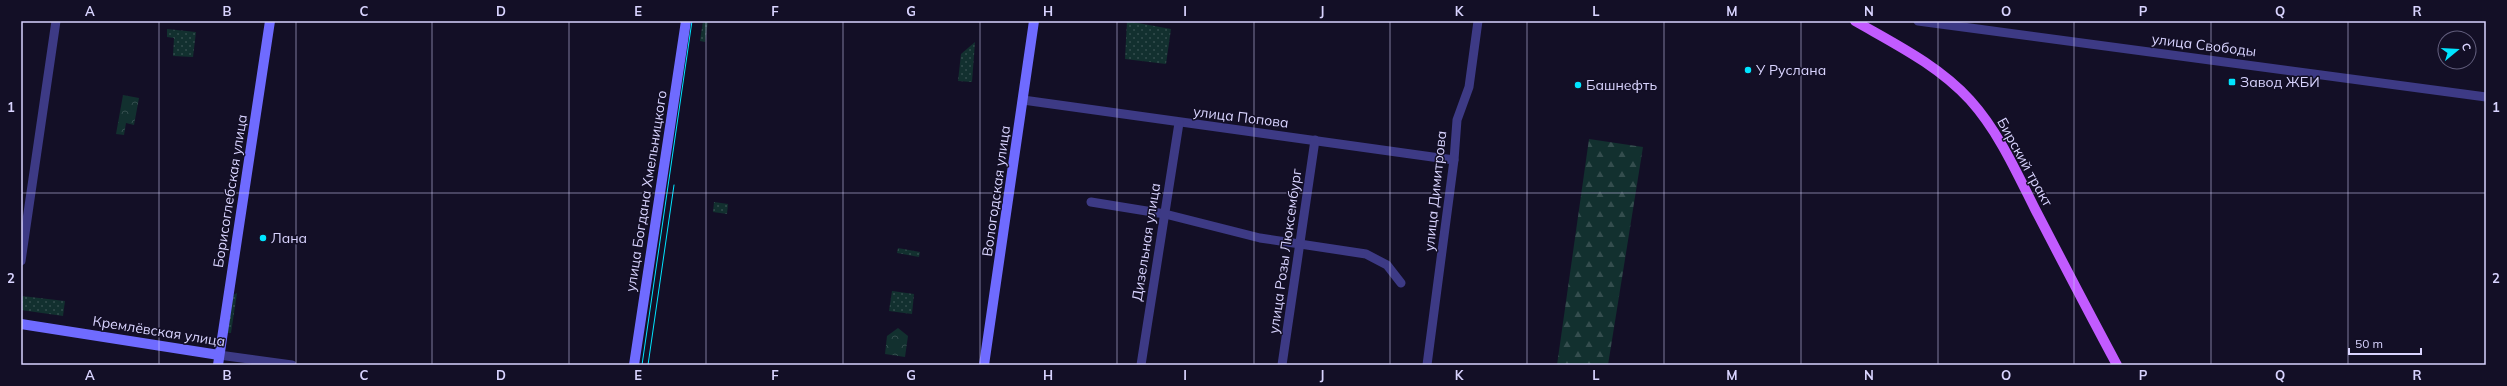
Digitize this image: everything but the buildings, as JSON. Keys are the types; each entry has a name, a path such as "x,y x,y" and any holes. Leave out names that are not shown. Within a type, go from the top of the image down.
{"main road":[{"name":"Борисоглебская улица","path":"219,360 270,21"},
{"name":"улица Богдана Хмельницкого","path":"634,365 686,21"},
{"name":"Вологодская улица","path":"984,365 1034,21"},
{"name":"Бирский тракт","path":"1855,21 1911,53 1940,74 1970,100 1986,119 2011,161 2116,365"},
{"name":"Кремлёвская улица","path":"21,324 219,360"}],"street":[{"path":"21,261 56,21"},
{"name":"улица Димитрова","path":"1427,365 1454,160 1457,120 1469,87 1478,21"},
{"name":"улица Свободы","path":"1918,21 2486,97"},
{"name":"улица Попова","path":"1023,100 1179,123 1315,140 1454,160"},
{"name":"Дизельная улица","path":"1141,365 1179,123"},
{"name":"улица Розы Люксембург","path":"1282,365 1315,140"},
{"path":"1091,202 1165,214 1260,238 1366,254 1387,265 1401,283"},
{"name":"Кремлёвская улица","path":"219,360 292,365"}],"green space":[{"path":"703,21 708,22 705,42 700,41"},
{"path":"1127,21 1171,29 1166,64 1125,59"},
{"path":"167,29 196,32 193,57 173,56 174,38 167,37"},
{"path":"975,42 972,82 958,81 961,54"},
{"path":"123,95 139,98 134,125 126,123 124,135 116,134"},
{"path":"1589,139 1643,147 1608,365 1557,365"},
{"path":"714,202 728,204 727,214 713,212"},
{"path":"898,248 920,252 919,257 897,253"},
{"path":"892,291 914,294 912,314 889,311"},
{"path":"237,293 231,333 226,333 233,295"},
{"path":"22,296 65,301 63,316 21,310"},
{"path":"898,328 908,336 905,357 885,354 887,336"}],"tram line":[{"path":"642,365 692,21"},
{"path":"648,365 674,185"}],"place":[{"name":"У Руслана","path":"1748,70"},
{"name":"Завод ЖБИ","path":"2232,82"},
{"name":"Башнефть","path":"1578,85"},
{"name":"Лана","path":"263,238"}]}
